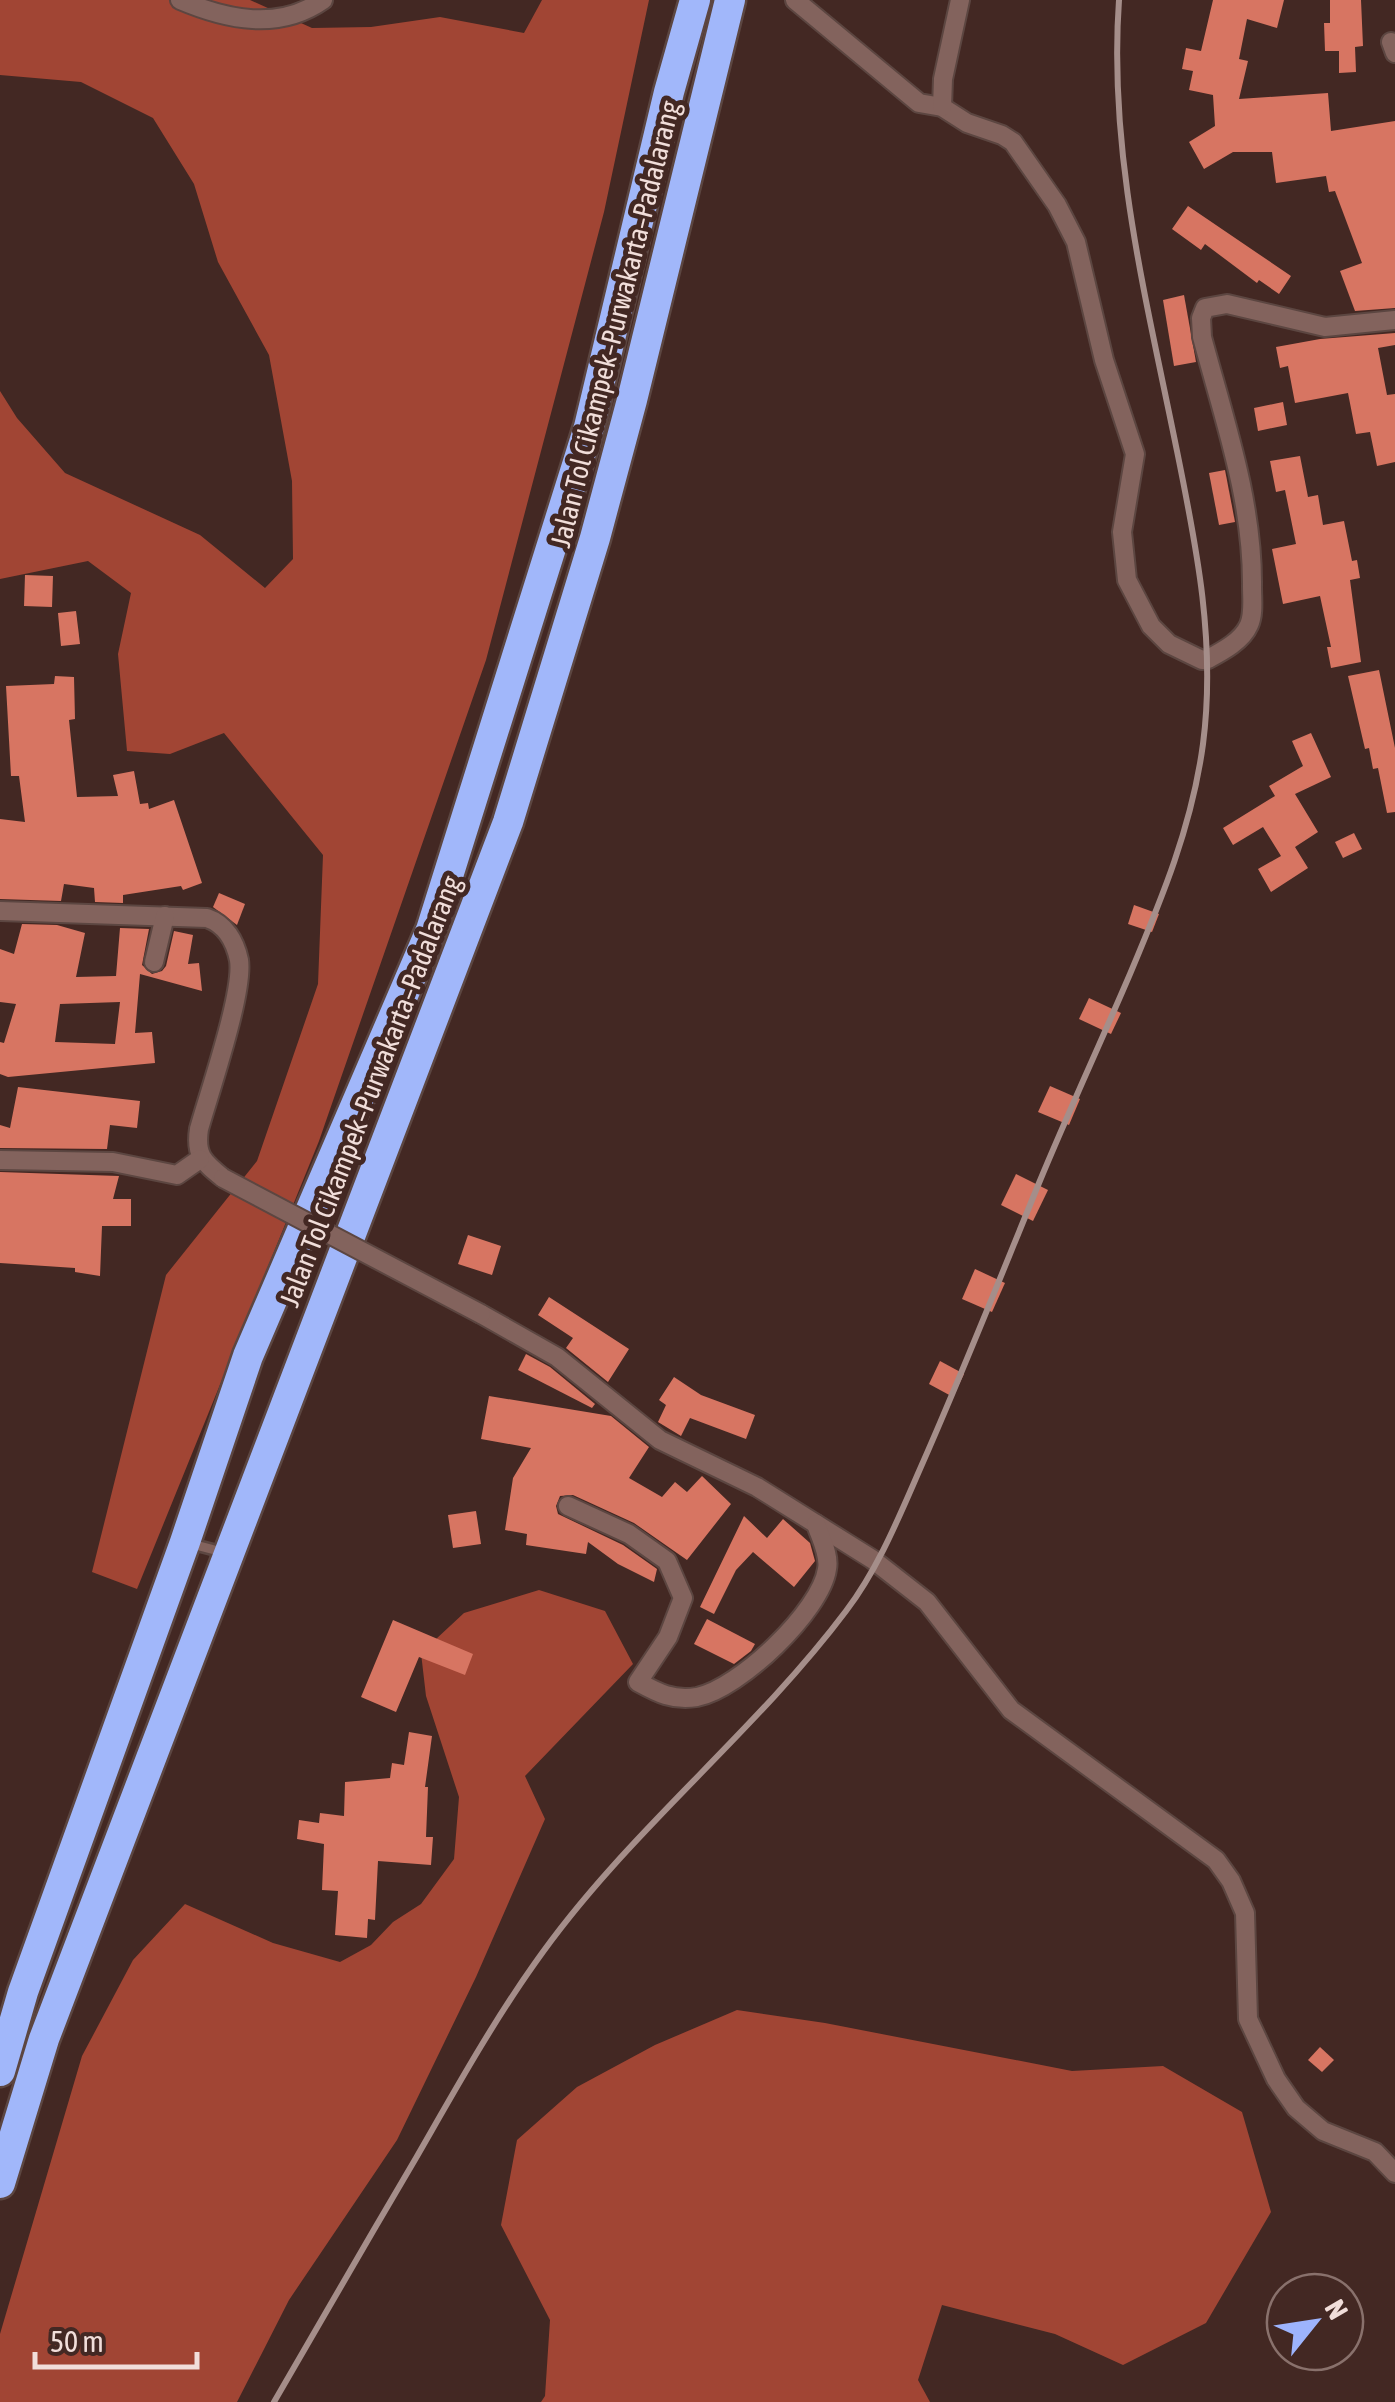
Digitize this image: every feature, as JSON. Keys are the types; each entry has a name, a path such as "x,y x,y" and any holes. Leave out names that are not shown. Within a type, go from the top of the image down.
{"highway":[{"name":"Jalan Tol Cikampek–Purwakarta–Padalarang","path":"0,2071 24,1992 248,1356 431,930 589,427 669,92 695,0"},
{"name":"Jalan Tol Cikampek–Purwakarta–Padalarang","path":"0,2183 44,2039 508,822 595,538 730,0"}],"street":[{"path":"180,0 262,21 293,17 323,0"},
{"path":"795,0 919,103 942,108 1013,142 1056,205 1076,242 1104,360 1135,454 1122,532 1127,580 1151,626 1181,652 1208,659 1236,641 1248,628 1252,614 1252,543 1236,461 1202,337 1205,308 1227,304 1325,327 1395,320"},
{"path":"942,108 942,79 960,0"},
{"path":"0,911 215,921 230,935 239,962 235,998 199,1130 200,1159 222,1178 557,1357 660,1440 757,1487 872,1559 927,1602 1011,1710 1216,1860 1231,1881 1245,1913 1248,2019 1276,2080 1296,2108 1323,2131 1375,2152 1395,2173"},
{"path":"154,962 165,916"},
{"path":"0,1160 112,1162 177,1175 200,1159"},
{"path":"568,1506 629,1534 667,1562 683,1598 668,1638 638,1682 667,1698 700,1696 745,1672 804,1615 824,1588 829,1563 816,1524"}],"lane":[{"path":"185,1542 230,1554"}],"shaded area":[{"path":"0,0 250,0 312,28 371,27 440,17 524,33 542,0 649,0 604,212 486,660 319,1141 137,1589 92,1572 166,1275 257,1161 318,984 323,855 224,733 170,754 127,751 118,654 131,593 88,561 0,579 0,391 17,418 65,473 200,535 265,588 293,559 292,481 269,355 218,262 194,184 153,118 81,82 0,75"},
{"path":"539,1590 605,1611 633,1664 525,1776 545,1819 476,1977 397,2140 289,2300 237,2402 0,2402 0,2334 82,2056 133,1960 185,1904 273,1943 340,1962 371,1945 393,1922 421,1904 454,1859 459,1797 426,1696 421,1653 464,1613"},
{"path":"737,2010 1072,2071 1163,2066 1242,2112 1271,2212 1206,2323 1123,2365 1055,2334 942,2305 918,2380 930,2402 541,2402 545,2396 550,2320 501,2225 517,2140 577,2087 655,2045"}],"building":[{"path":"1213,0 1284,0 1277,28 1247,19 1239,59 1248,61 1239,99 1328,93 1331,131 1395,121 1395,308 1355,311 1340,271 1362,263 1335,191 1329,192 1326,176 1276,183 1272,152 1233,152 1204,169 1189,142 1215,126 1213,95 1189,90 1193,71 1182,69 1186,48 1201,51"},
{"path":"1330,0 1361,0 1363,46 1355,47 1356,72 1339,73 1339,51 1325,51 1324,23 1330,23"},
{"path":"1188,206 1291,276 1279,294 1259,280 1257,283 1205,244 1201,250 1172,229"},
{"path":"1184,295 1196,362 1174,366 1163,300"},
{"path":"1395,333 1395,345 1378,348 1387,395 1395,394 1395,462 1377,466 1370,432 1356,434 1348,393 1295,403 1288,366 1280,368 1276,347"},
{"path":"1283,402 1287,425 1258,431 1254,408"},
{"path":"1300,456 1308,497 1318,495 1323,525 1344,521 1352,561 1357,560 1360,578 1350,580 1361,662 1331,668 1327,647 1331,647 1320,596 1283,604 1272,549 1296,544 1285,490 1276,492 1270,461"},
{"path":"1225,470 1235,522 1219,525 1209,473"},
{"path":"25,575 53,576 52,607 24,606"},
{"path":"76,611 80,644 61,646 58,613"},
{"path":"1379,670 1395,748 1395,812 1387,813 1378,768 1373,769 1369,748 1365,749 1348,676"},
{"path":"55,676 74,677 75,719 69,720 77,797 118,796 113,775 134,771 140,804 148,803 149,809 174,800 202,883 183,890 181,886 123,895 123,903 95,902 94,888 64,884 61,901 0,899 0,819 25,822 19,776 11,776 6,686 54,684"},
{"path":"1311,733 1331,777 1295,794 1318,832 1295,847 1308,868 1271,892 1258,869 1281,856 1263,827 1233,845 1223,828 1275,796 1269,786 1303,766 1292,741"},
{"path":"1354,833 1362,849 1343,858 1335,842"},
{"path":"219,893 245,904 237,925 213,907"},
{"path":"1134,905 1159,914 1152,932 1128,924"},
{"path":"22,924 57,925 85,933 76,977 116,976 120,928 149,929 142,965 152,974 166,966 174,931 193,935 188,964 199,963 202,991 140,974 135,1033 152,1032 155,1063 8,1077 0,1074 0,1042 4,1043 16,1004 0,1002 0,949 14,954","holes":["120,1002 115,1044 55,1042 60,1004"]},
{"path":"1089,998 1121,1013 1111,1034 1079,1019"},
{"path":"1050,1086 1080,1099 1069,1125 1038,1112"},
{"path":"18,1087 140,1101 137,1128 110,1125 107,1149 0,1148 0,1125 10,1128"},
{"path":"0,1172 119,1176 113,1199 131,1199 131,1226 102,1226 100,1276 75,1272 75,1268 0,1263"},
{"path":"1016,1174 1048,1190 1033,1221 1001,1205"},
{"path":"468,1235 501,1246 492,1275 458,1264"},
{"path":"975,1269 1005,1283 992,1312 962,1299"},
{"path":"549,1297 629,1349 608,1382 566,1348 573,1338 538,1315"},
{"path":"526,1354 550,1367 595,1404 592,1408 518,1370"},
{"path":"940,1361 964,1374 953,1397 929,1384"},
{"path":"674,1377 701,1395 755,1415 746,1439 690,1418 681,1436 658,1422 666,1405 659,1400"},
{"path":"489,1396 611,1416 649,1447 629,1478 662,1497 675,1482 687,1492 702,1476 731,1504 687,1560 634,1523 573,1495 560,1496 558,1514 623,1545 657,1569 654,1582 618,1564 588,1542 586,1554 526,1545 527,1534 505,1530 513,1478 531,1448 481,1439"},
{"path":"476,1511 481,1544 453,1548 448,1515"},
{"path":"744,1516 767,1538 783,1519 810,1543 815,1561 794,1587 753,1552 736,1570 714,1614 700,1607"},
{"path":"707,1619 755,1644 751,1651 734,1664 694,1644"},
{"path":"393,1620 473,1654 465,1675 419,1657 396,1712 361,1697"},
{"path":"409,1732 432,1736 425,1787 426,1837 433,1837 431,1865 378,1861 375,1920 368,1919 367,1938 335,1935 338,1891 322,1890 324,1844 297,1839 299,1820 319,1823 320,1813 344,1816 345,1782 390,1778 392,1763 404,1765"},
{"path":"1320,2047 1334,2060 1322,2072 1308,2060"}],"railway":[{"path":"274,2402 473,2059 535,1963 608,1871 809,1657 868,1578 936,1433 1142,946 1174,861 1203,744 1206,633 1191,524 1125,171 1119,114 1119,0"}]}
